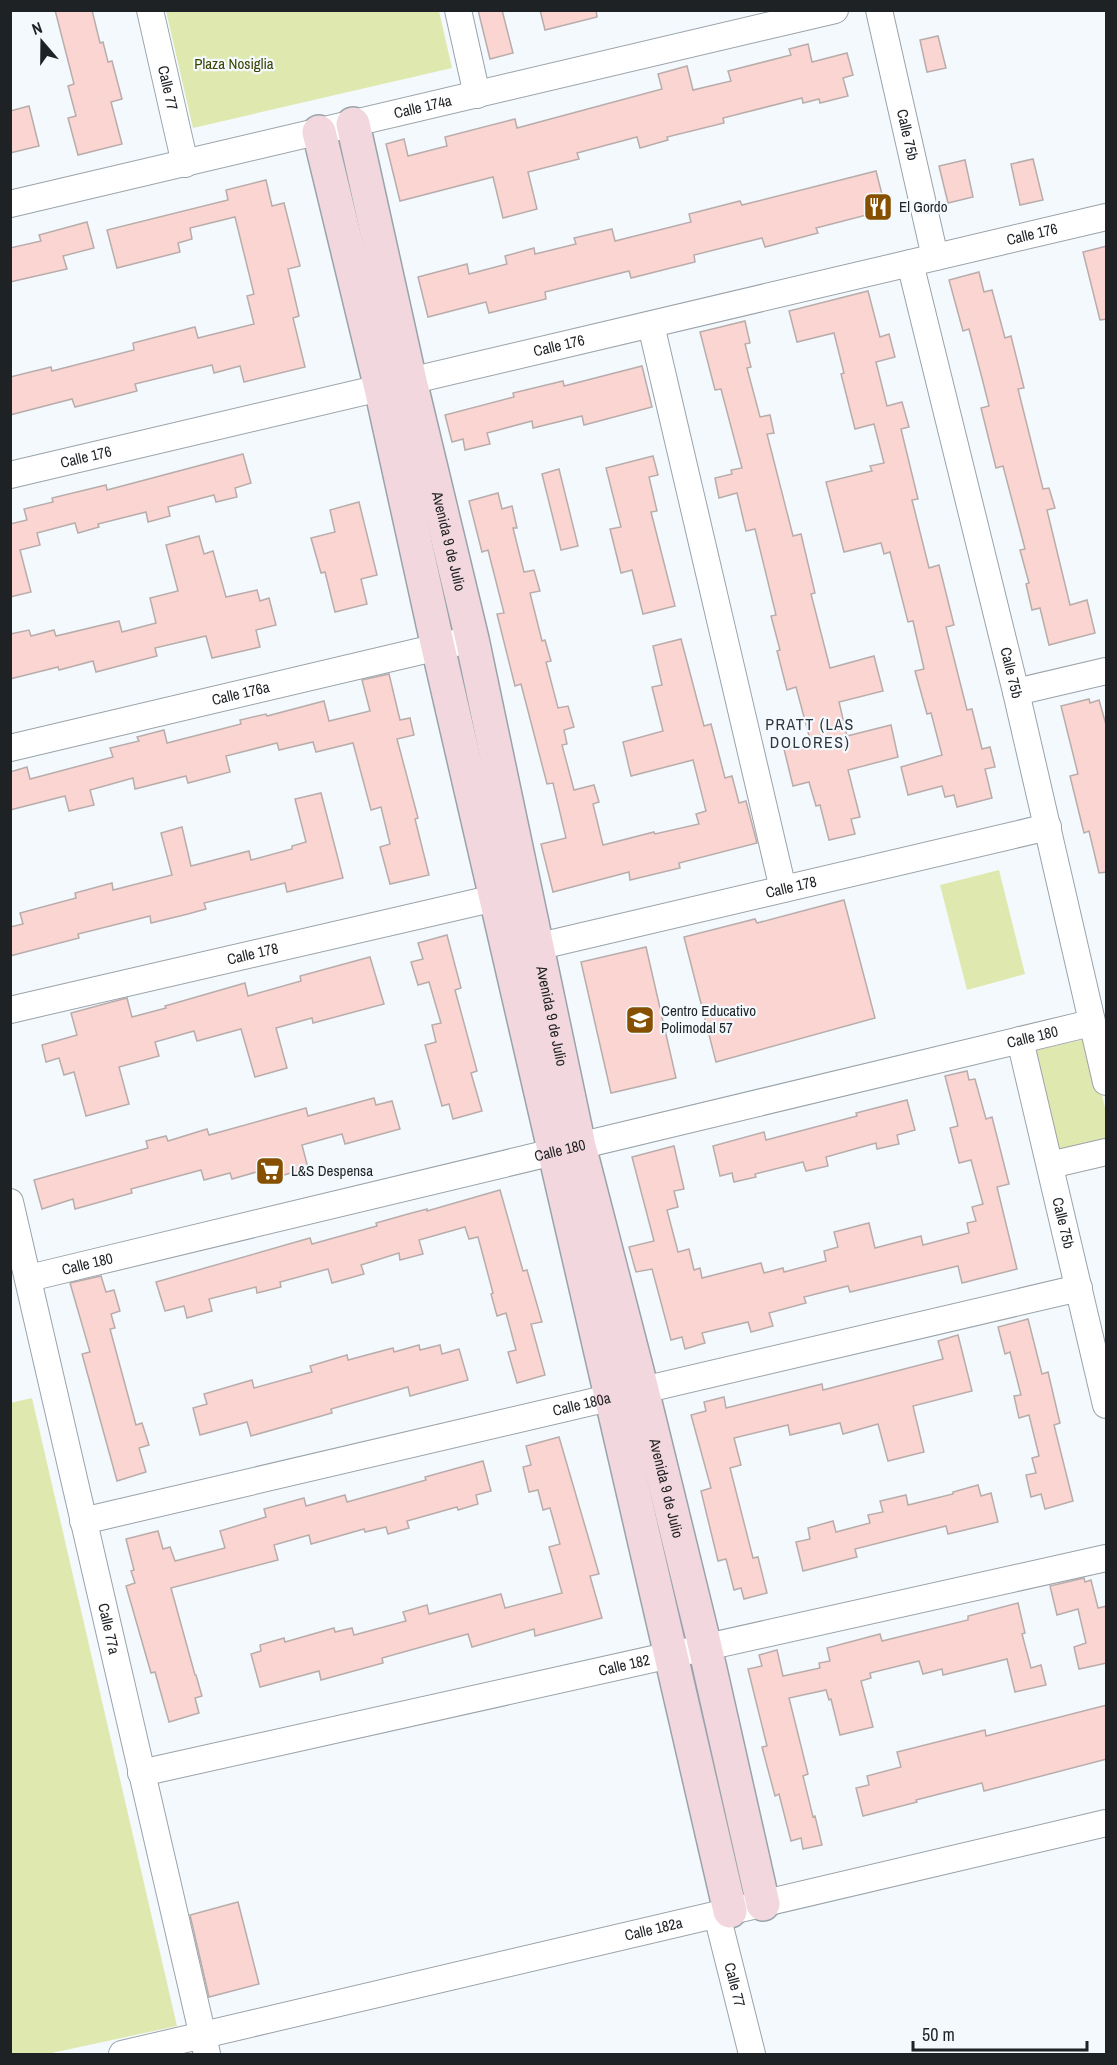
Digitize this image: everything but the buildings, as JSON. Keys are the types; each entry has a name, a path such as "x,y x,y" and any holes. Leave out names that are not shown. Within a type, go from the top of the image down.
{"main road":[{"name":"Avenida 9 de Julio","path":"353,124 438,647 495,898 566,1149 642,1390 705,1647 764,1904"},
{"name":"Avenida 9 de Julio","path":"319,132 472,639 526,891 566,1149 611,1397 670,1655 723,1913"}],"street":[{"name":"Calle 77","path":"150,10 185,164"},
{"path":"458,10 477,95"},
{"name":"Calle 174a","path":"10,204 835,10"},
{"name":"Calle 75b","path":"879,10 922,260 1016,692 1091,1023 1107,1082"},
{"name":"Calle 176","path":"10,475 1107,217"},
{"path":"651,325 783,889"},
{"name":"Calle 176a","path":"10,748 472,639"},
{"path":"1016,692 1107,671"},
{"name":"Calle 178","path":"536,947 1048,827"},
{"name":"Calle 178","path":"10,1010 495,898"},
{"name":"Calle 180","path":"24,1290 566,1149 1091,1023"},
{"name":"Calle 75b","path":"1020,1040 1107,1405"},
{"path":"1050,1165 1107,1152"},
{"name":"Calle 77a","path":"10,1202 24,1290 83,1521 204,2045"},
{"name":"Calle 180a","path":"83,1521 1079,1288"},
{"name":"Calle 182","path":"141,1773 1107,1558"},
{"name":"Calle 182a","path":"204,2045 723,1913 1107,1823"},
{"name":"Calle 77","path":"723,1913 752,2055"},
{"path":"122,2055 204,2045"}],"green space":[{"name":"Plaza Nosiglia","path":"166,11 439,11 452,68 193,128"},
{"path":"999,870 1025,974 967,990 940,885"},
{"path":"1089,1038 1106,1112 1106,1141 1058,1153 1033,1051"},
{"path":"32,1398 177,2026 47,2054 11,2054 10,1403"}],"place":[{"name":"El Gordo","path":"878,207"},
{"name":"Centro Educativo Polimodal 57","path":"640,1020"},
{"name":"L&S Despensa","path":"270,1171"}],"district":[{"name":"PRATT (LAS DOLORES)","path":"810,733"}]}
